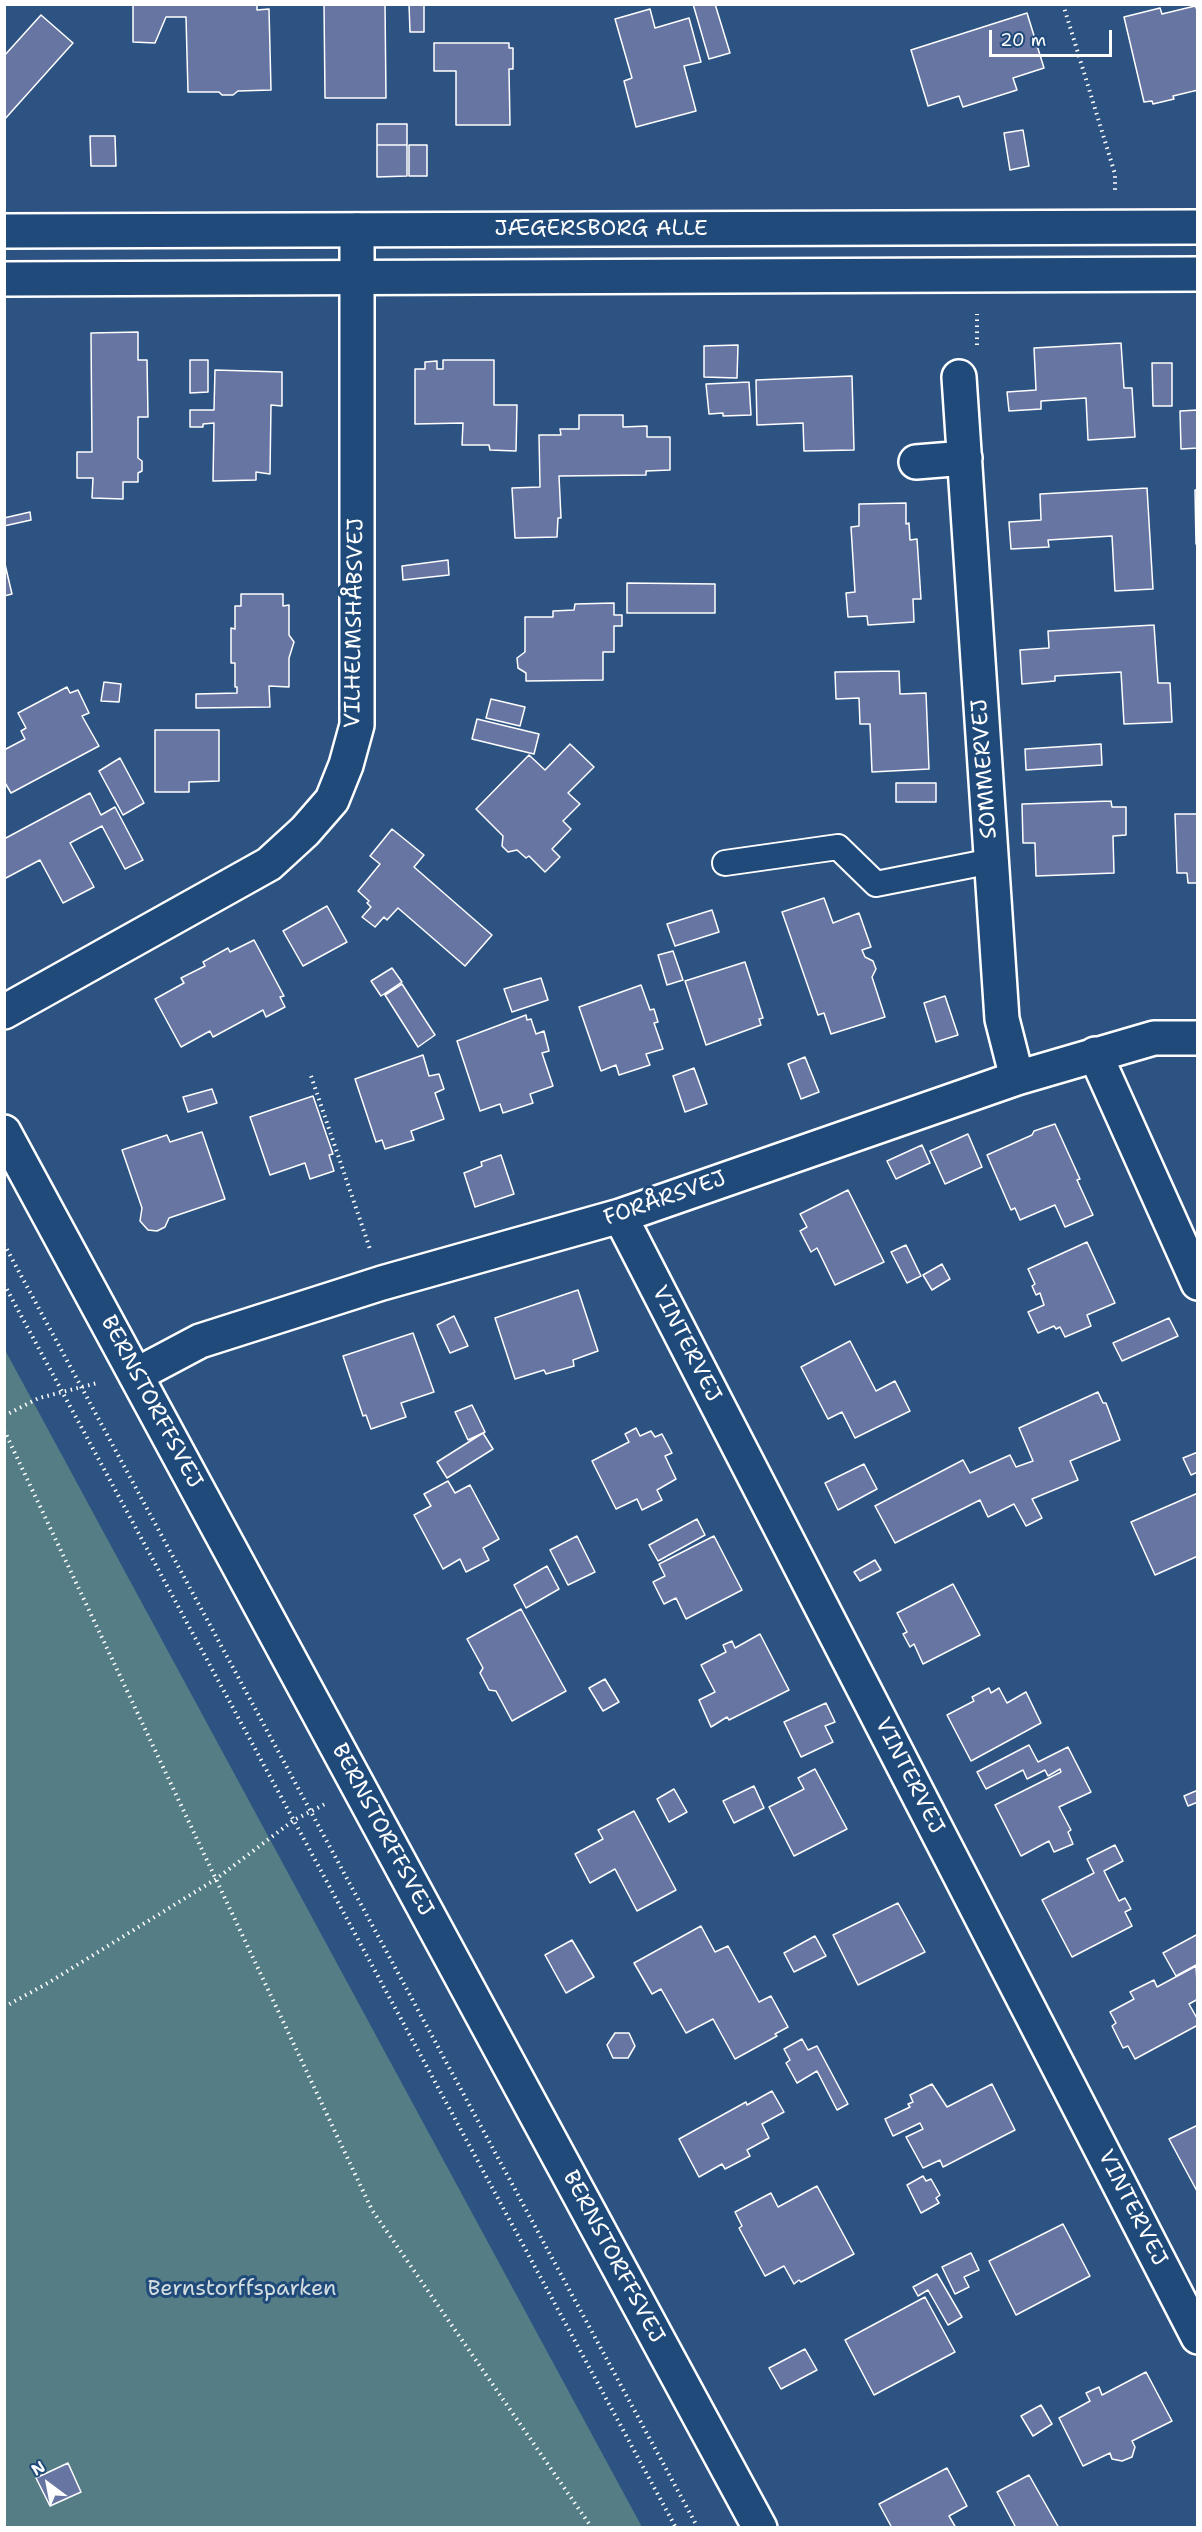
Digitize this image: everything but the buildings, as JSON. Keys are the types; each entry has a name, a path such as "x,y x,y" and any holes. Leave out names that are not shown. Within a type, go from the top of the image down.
{"street":[{"name":"JÆGERSBORG ALLE","path":"4,231 1197,227"},
{"name":"VILHELMSHÅBSVEJ","path":"4,1012 269,864 305,831 332,800 346,765 357,725 357,230"},
{"name":"JÆGERSBORG ALLE","path":"4,279 1197,274"},
{"name":"SOMMERVEJ","path":"959,377 1002,1019 1017,1077"},
{"path":"916,462 965,458"},
{"name":"FORÅRSVEJ","path":"136,1375 200,1341 382,1283 620,1216 1017,1077 1154,1038 1197,1038"},
{"path":"1095,1054 1197,1283"},
{"name":"BERNSTORFFSVEJ","path":"4,1132 760,2528"},
{"name":"VINTERVEJ","path":"620,1216 1197,2337"}],"lane":[{"path":"725,863 838,847 876,884 992,861"}],"path":[{"path":"1063,4 1115,174 1114,227"},
{"path":"311,1076 382,1283"},
{"path":"4,1244 698,2528"},
{"path":"4,1284 676,2528"},
{"path":"4,1416 39,1398 63,1393"},
{"path":"4,1430 372,2210 592,2528"},
{"path":"4,2007 48,1983 216,1879 310,1810 360,1788"}],"green space":[{"name":"Bernstorffsparken","path":"5,1350 642,2527 5,2527"}]}
